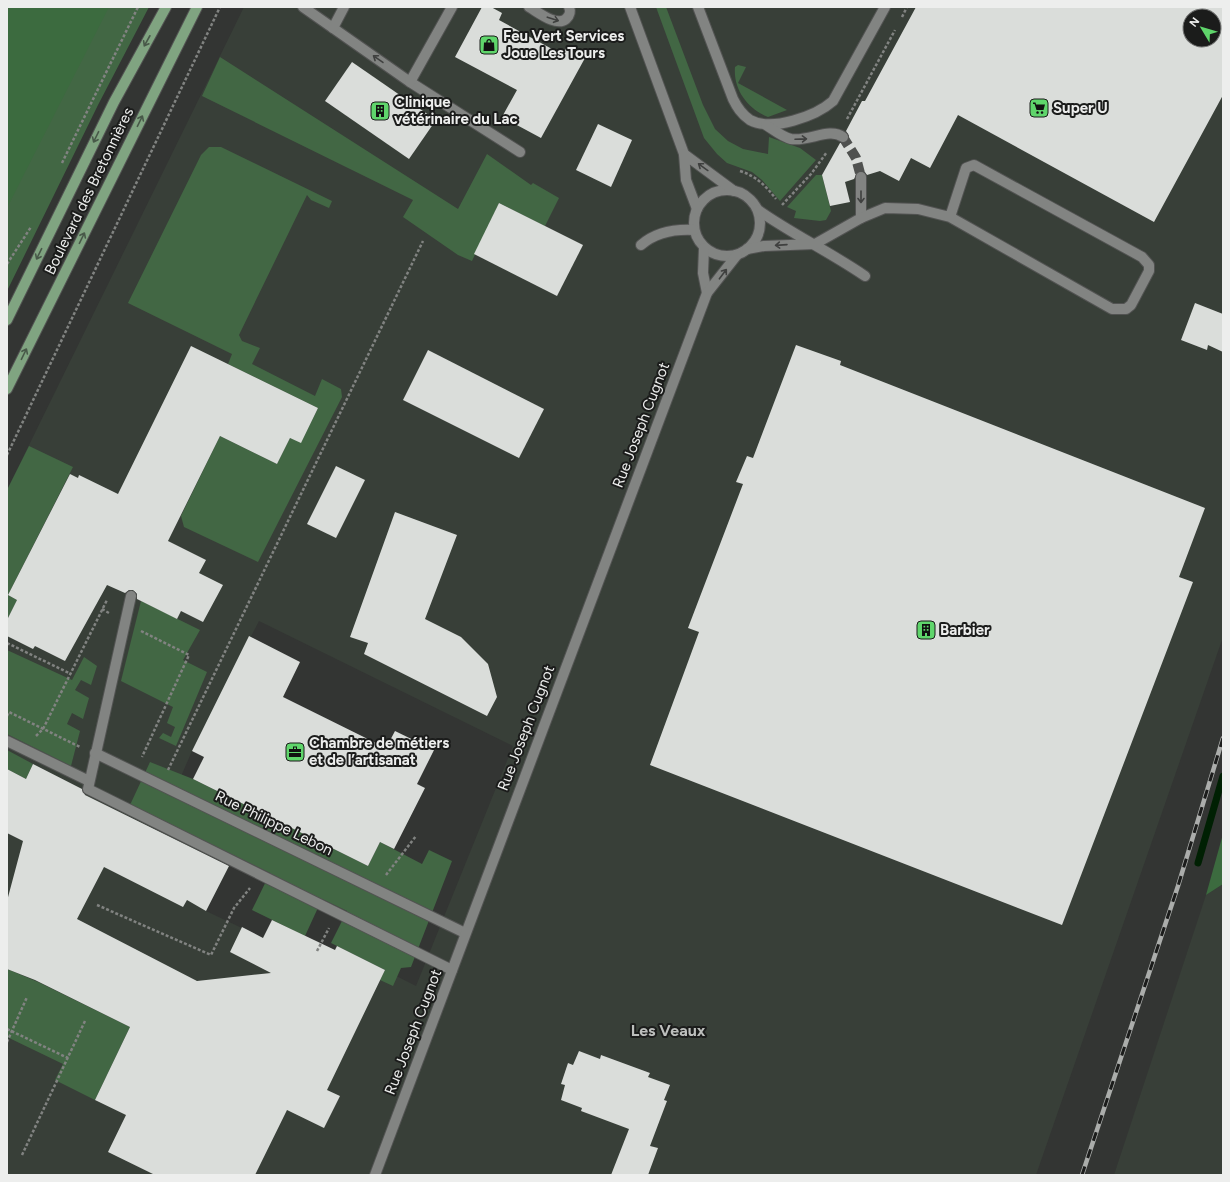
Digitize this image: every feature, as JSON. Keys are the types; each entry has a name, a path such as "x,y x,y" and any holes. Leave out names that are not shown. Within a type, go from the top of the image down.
{"main road":[{"name":"Boulevard des Bretonnières","path":"7,320 114,102 166,7"},
{"name":"Boulevard des Bretonnières","path":"7,389 197,7"}],"street":[{"path":"303,7 410,82 520,152"},
{"path":"333,28 344,7"},
{"path":"410,82 452,7"},
{"path":"530,7 557,21 563,21 569,15 569,7"},
{"path":"630,7 684,154 686,180 697,209"},
{"path":"698,7 733,99 740,111 751,120 766,125 788,138 810,139 832,133 843,137"},
{"path":"766,125 809,116 826,107 833,101 885,7"},
{"path":"684,154 734,190 744,194 758,210 865,276"},
{"path":"747,249 764,246 815,244 861,218 885,208 918,209 950,217 1112,309 1126,309 1131,305 1149,271 1149,265 1142,257 974,165 966,168 950,217"},
{"path":"861,177 861,218"},
{"path":"734,190 723,190 712,193 703,200 697,209 694,219 694,230 704,248 720,255 737,255 747,249 755,241 759,230 760,220 758,210"},
{"path":"640,245 663,233 681,229 694,230"},
{"path":"704,248 703,273 707,293"},
{"name":"Rue Joseph Cugnot","path":"375,1175 707,293 737,255"},
{"path":"131,596 88,789 452,970"},
{"path":"7,741 89,781"},
{"name":"Rue Philippe Lebon","path":"95,753 465,933"}],"path":[{"path":"60,168 138,7"},
{"path":"7,456 220,7"},
{"path":"735,169 750,174 758,180 781,206"},
{"path":"7,264 32,225"},
{"path":"161,785 423,241"},
{"path":"23,749 43,729 107,600"},
{"path":"102,609 190,655 136,772"},
{"path":"7,643 71,674"},
{"path":"7,716 9,712 95,753"},
{"path":"97,905 211,955 234,908 261,875"},
{"path":"7,1042 27,997"},
{"path":"22,1154 85,1021"},
{"path":"7,1029 68,1058"}],"shaded area":[{"path":"244,7 1223,7 1223,637 1036,1175 7,1175 7,490","holes":["259,621 513,746 416,986 337,946 328,963 263,938 206,911 231,863 159,827 192,751"]},
{"path":"1223,884 1223,1175 1114,1175 1206,895"}],"green space":[{"path":"7,7 149,7 98,105 7,291"},
{"path":"7,7 109,7 7,208"},
{"path":"656,7 666,7 703,105 715,129 728,141 743,149 768,154 769,137 800,148 816,160 780,201 762,180 752,172 727,163 717,154 704,138"},
{"path":"220,57 458,209 487,154 531,185 533,183 559,198 545,226 499,203 472,261 458,255 403,217 413,200 202,96"},
{"path":"738,65 746,67 738,83 787,110 768,117 748,104 739,91 736,83 735,67"},
{"path":"209,147 221,147 332,201 329,208 311,200 307,195 239,335 242,341 260,348 252,364 315,396 322,379 341,389 342,397 258,562 184,527 181,516 220,436 277,464 290,438 301,442 318,408 228,364 232,354 128,303 201,155"},
{"path":"816,175 822,175 831,211 826,220 820,221 794,218 796,211 787,207"},
{"path":"29,446 73,467 8,595 17,600 7,620 7,490"},
{"path":"141,601 200,630 183,660 207,672 176,746 159,738 163,733 171,737 175,727 167,723 173,707 121,681"},
{"path":"7,650 72,680 84,657 97,666 91,685 81,680 75,690 89,698 83,719 72,713 67,724 80,731 71,766 7,734"},
{"path":"7,750 33,764 26,779 7,769"},
{"path":"150,762 193,779 368,866 380,842 422,864 429,850 452,861 411,967 401,968 393,986 380,980 385,970 331,943 347,911 322,899 305,936 252,910 270,873 130,805"},
{"path":"1223,834 1223,884 1206,895"},
{"path":"7,969 38,982 130,1027 95,1100 55,1080 63,1064 7,1037"}],"building":[{"path":"482,7 491,7 502,13 499,20 563,55 566,48 585,58 541,138 502,117 517,90 455,57"},
{"name":"Super U","path":"916,7 1223,7 1223,95 1154,222 958,115 930,168 911,158 899,181 880,171 867,175 864,171 858,171 854,179 845,182 850,202 830,206 822,175 840,143 844,143 849,140 849,136 846,131 862,101 865,101"},
{"name":"Clinique vétérinaire du Lac","path":"352,62 436,120 409,159 325,101"},
{"path":"598,124 632,140 611,187 576,170"},
{"path":"499,203 583,245 557,296 474,254"},
{"path":"1195,303 1223,314 1223,352 1208,345 1207,350 1181,340"},
{"name":"Barbier","path":"796,345 841,361 840,365 1205,508 1179,577 1193,582 1062,925 650,765 699,632 688,628 743,484 736,482 747,456 753,458"},
{"path":"191,346 318,408 301,443 290,438 277,464 220,436 168,541 206,560 199,573 223,585 203,622 181,611 177,619 137,599 137,594 133,590 129,590 125,593 107,585 65,661 35,646 33,649 7,636 7,620 17,600 8,595 70,474 78,478 79,475 118,494"},
{"path":"428,350 544,409 519,458 403,400"},
{"path":"336,466 365,480 336,538 307,524"},
{"path":"395,512 457,535 425,619 461,637 488,664 497,697 487,716 364,654 368,643 350,637"},
{"name":"Chambre de métiers et de l’artisanat","path":"249,636 300,662 283,697 386,748 395,731 434,750 417,784 425,788 394,849 380,842 368,866 193,779 204,757 192,751"},
{"path":"33,764 82,789 85,795 229,866 206,911 187,900 183,907 104,867 77,919 197,981 271,973 230,952 242,927 263,938 272,920 335,950 337,946 385,970 327,1090 340,1096 324,1128 287,1110 255,1175 155,1175 108,1152 126,1115 95,1100 130,1027 35,980 7,969 7,901 23,841 7,833 7,769 26,779"},
{"path":"579,1051 600,1059 601,1055 650,1073 648,1077 670,1085 664,1100 667,1101 650,1146 658,1148 648,1175 611,1175 629,1129 581,1111 582,1108 561,1100 565,1085 561,1084 568,1063 573,1065"}],"waterway":[{"path":"1198,863 1223,776"}],"tunnel":[{"path":"843,137 856,158 861,177"}],"railway":[{"path":"1082,1175 1178,886 1223,738"}],"place":[{"name":"Feu Vert Services Joue Les Tours","path":"489,45"},
{"name":"Super U","path":"1039,108"},
{"name":"Clinique vétérinaire du Lac","path":"380,111"},
{"name":"Barbier","path":"926,630"},
{"name":"Chambre de métiers et de l’artisanat","path":"295,752"}],"district":[{"name":"Les Veaux","path":"668,1030"}]}
